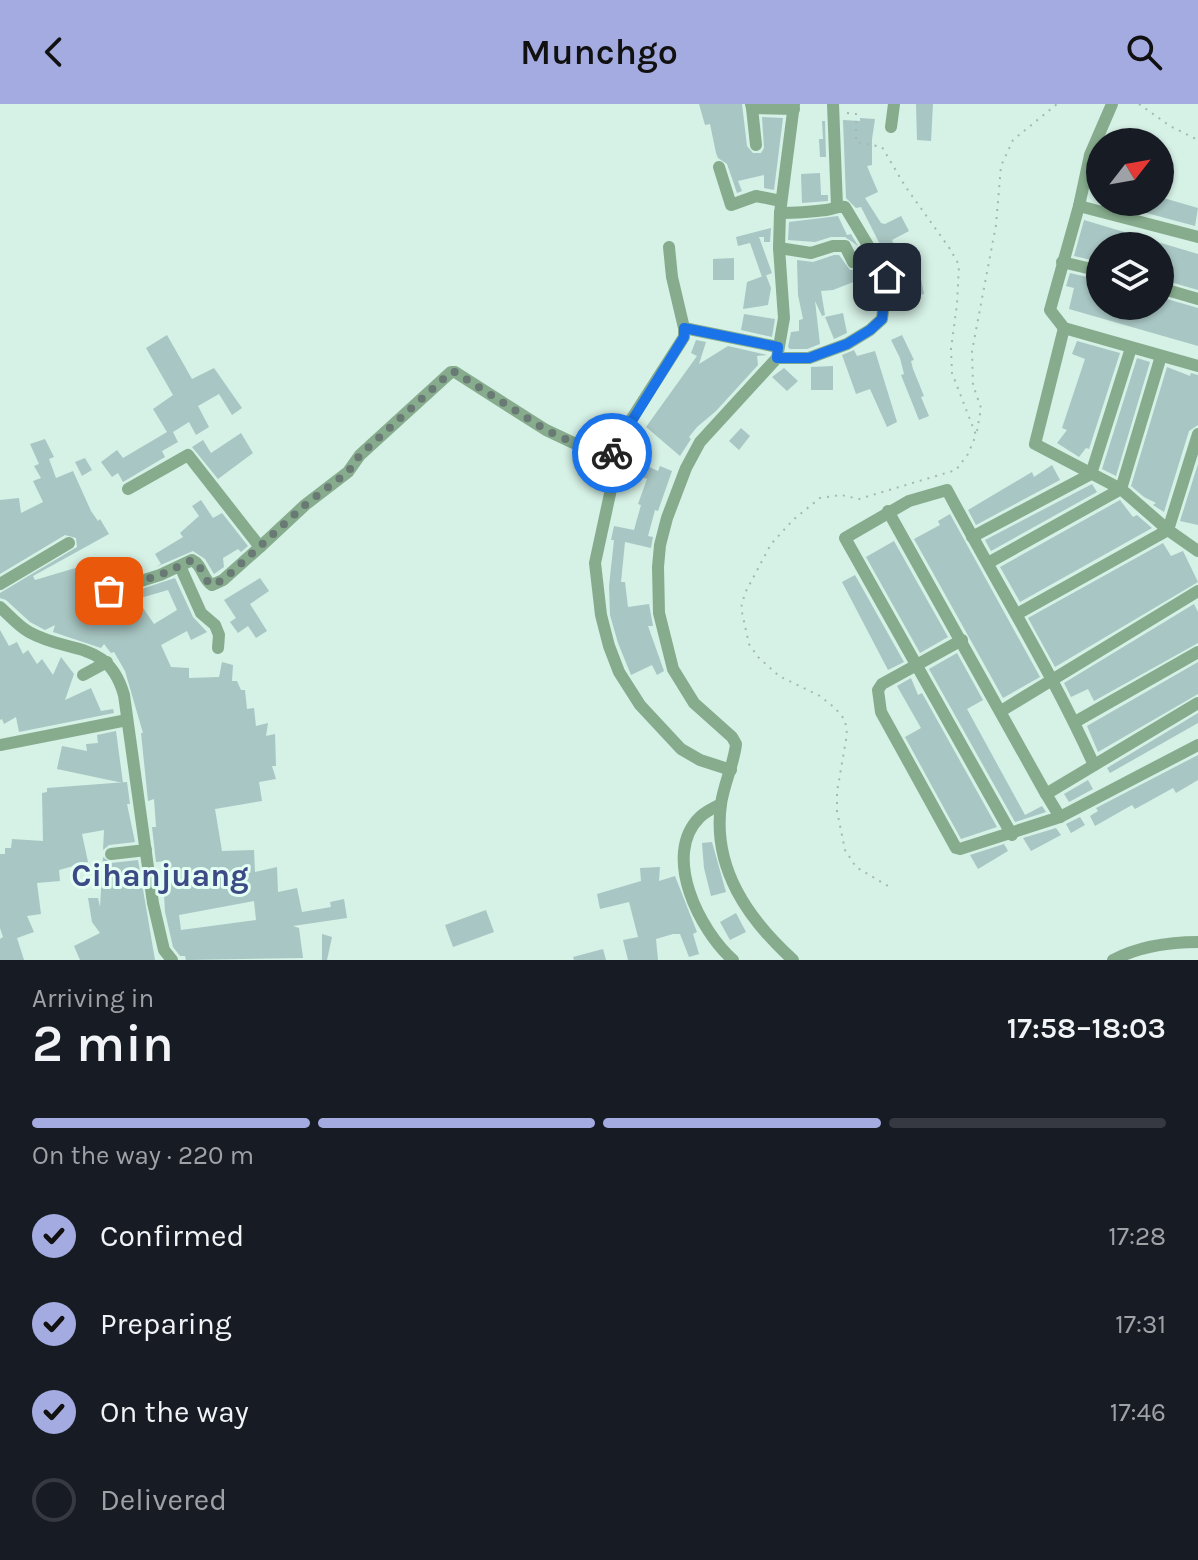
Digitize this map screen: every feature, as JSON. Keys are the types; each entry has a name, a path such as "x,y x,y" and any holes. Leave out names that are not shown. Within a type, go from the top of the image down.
{"street":[{"path":"891,127 894,104"},
{"path":"1112,104 1090,155 1050,310 1064,328 1198,366"},
{"path":"756,145 752,106 794,106 780,207 779,248 784,318 778,353 700,442 678,486 660,545 659,613 673,669 694,703 734,740 735,753 721,804 720,840 731,883 746,908 793,960"},
{"path":"833,108 837,206"},
{"path":"684,328 809,358 847,344 882,319 887,277 845,207 803,213 756,196 731,205 719,167"},
{"path":"1079,206 1198,237"},
{"path":"779,248 811,253 833,246 845,246 853,262 876,259"},
{"path":"669,247 684,337 611,456 613,480 595,563 601,615 612,655 640,705 670,738 700,760 731,770"},
{"path":"1062,262 1086,268"},
{"path":"1174,292 1198,299"},
{"path":"1064,328 1035,444 1121,489 1168,530 1198,551"},
{"path":"972,537 1091,474 1131,348"},
{"path":"988,563 1121,489 1161,356"},
{"path":"109,591 195,561 207,582 212,585 223,580 305,505 348,472 360,455 451,372 546,430 597,454 611,456"},
{"path":"1017,614 1168,530 1198,434"},
{"path":"128,489 188,455 260,547"},
{"path":"1012,835 845,538 909,501 947,490 1075,722 1094,765"},
{"path":"888,511 1060,817"},
{"path":"0,584 69,543"},
{"path":"180,566 201,613 215,625 219,635 218,648"},
{"path":"1001,711 1198,591"},
{"path":"0,607 27,631 96,654 107,662 120,680 159,933 170,959"},
{"path":"962,640 882,684 878,690 881,712 954,845 960,849 1012,835 1060,817 1198,745"},
{"path":"1075,722 1198,652"},
{"path":"83,675 107,662"},
{"path":"1046,794 1198,703"},
{"path":"0,745 127,720"},
{"path":"721,804 702,815 694,824 685,849 684,872 690,898 711,935 733,960"},
{"path":"111,854 146,850"},
{"path":"1113,960 1125,954 1179,942 1198,942"}],"path":[{"path":"893,889 856,867 845,850 837,792 847,734 845,720 820,696 779,676 758,657 749,644 741,608 745,593 771,544 794,519 820,498 841,495 859,499 956,470 968,454 976,435 981,408 973,385 972,351 996,225 1001,166 1013,140 1057,104"},
{"path":"1139,104 1170,126 1198,140"},
{"path":"833,108 856,114 856,142 882,147 959,265 951,349 952,373 976,435"}],"building":[{"path":"699,104 742,104 747,146 753,153 761,153 764,148 762,117 783,118 774,190 764,188 764,175 738,181 742,191 737,193 727,164 718,158 710,124 705,125"},
{"path":"916,104 933,104 931,141 917,140"},
{"path":"860,118 875,119 872,165 867,166 878,192 865,198 881,223 901,216 909,231 892,240 902,261 891,266 861,207 856,208 846,198 843,120 860,121"},
{"path":"822,121 825,121 826,157 820,157"},
{"path":"820,173 821,195 828,195 828,201 802,203 801,174"},
{"path":"1174,201 1198,208 1195,226 1158,216 1174,216"},
{"path":"838,216 847,235 851,234 858,246 845,237 815,242 788,240 789,222"},
{"path":"1084,220 1124,232 1086,232 1086,259 1074,256"},
{"path":"771,228 770,242 764,242 764,237 759,237 772,273 762,277 750,243 738,246 736,237"},
{"path":"1174,247 1198,254 1198,290 1174,283"},
{"path":"839,255 850,270 872,269 876,276 874,307 861,279 833,290 821,291 825,315 822,316 815,301 820,344 807,349 790,349 791,332 799,331 799,320 803,319 798,295 797,260 813,262"},
{"path":"734,258 734,280 713,280 713,259"},
{"path":"918,264 924,294 913,296 907,268"},
{"path":"1070,273 1086,277 1086,314 1069,309 1074,288 1066,286"},
{"path":"766,275 771,288 768,305 743,309 747,282"},
{"path":"1174,301 1198,308 1198,346 1107,320 1174,320"},
{"path":"843,313 847,333 834,339 825,317"},
{"path":"744,314 775,319 772,337 741,330"},
{"path":"167,335 192,379 214,368 242,408 232,415 219,394 198,406 209,427 196,435 189,422 173,432 178,442 162,451 165,457 123,482 118,473 112,477 101,462 117,450 123,458 167,432 153,409 173,395 146,348"},
{"path":"902,335 914,360 911,361 913,369 929,416 919,420 901,375 904,374 900,358 891,340"},
{"path":"696,340 706,342 699,364 728,346 767,355 757,356 758,365 697,427 680,456 646,427 697,356 691,353"},
{"path":"1077,341 1120,353 1089,449 1086,448 1079,457 1057,443 1067,430 1062,428 1085,359 1072,354"},
{"path":"854,350 857,356 875,351 897,422 887,427 870,389 856,394 842,355"},
{"path":"1137,358 1150,362 1116,476 1102,469"},
{"path":"833,366 833,390 811,390 811,367"},
{"path":"1167,367 1190,376 1191,373 1198,375 1198,425 1189,431 1164,512 1131,486"},
{"path":"784,368 798,381 787,391 772,377"},
{"path":"741,428 750,436 739,450 729,441"},
{"path":"241,433 253,453 218,479 192,447 203,440 211,453"},
{"path":"45,439 54,457 49,459 56,478 73,471 91,511 109,534 33,576 35,580 106,559 105,571 109,582 102,586 100,593 108,600 175,578 193,617 207,632 191,640 187,631 161,645 171,667 189,668 189,678 219,677 222,662 233,665 232,681 237,681 241,690 245,690 247,709 254,708 256,726 268,723 266,736 275,734 276,766 272,766 276,779 259,782 262,801 215,809 222,851 254,850 255,872 277,867 278,892 297,888 302,912 331,907 330,902 344,899 347,918 293,926 299,928 303,958 186,960 173,947 165,912 164,894 170,893 166,861 156,862 152,827 156,827 154,799 148,801 143,733 125,671 114,652 111,653 104,644 101,648 53,632 55,625 45,630 0,598 0,593 77,547 76,538 65,535 0,574 0,500 19,498 21,513 43,502 33,481 41,478 34,466 39,464 30,444","holes":["168,590 177,610 154,624 137,599","254,901 256,920 181,930 179,915"]},
{"path":"85,458 92,470 82,476 75,462"},
{"path":"638,462 658,471 660,466 672,471 658,511 655,510 648,536 653,537 651,548 625,542 621,582 625,582 628,607 649,604 653,626 648,626 664,671 657,675 652,665 631,675 610,615 609,586 614,540 611,540 614,526 634,530 641,505 638,504 647,479 633,473"},
{"path":"1198,464 1198,525 1180,521"},
{"path":"1052,465 1060,480 976,525 968,510 1032,472 1034,477"},
{"path":"1092,484 1097,492 991,551 985,540"},
{"path":"201,500 213,518 222,513 248,546 223,558 224,567 214,574 205,559 193,551 156,567 161,564 155,554 183,537 180,533 199,516 192,506"},
{"path":"1120,500 1133,517 1137,515 1152,528 1020,602 1000,567"},
{"path":"950,514 1040,677 1003,698 914,539 940,525 938,521"},
{"path":"894,541 948,637 920,653 866,557"},
{"path":"1163,543 1171,556 1183,551 1198,582 1055,667 1028,618"},
{"path":"855,575 904,662 888,670 842,582"},
{"path":"260,578 269,591 250,604 267,631 256,638 248,626 238,633 230,622 236,618 224,600"},
{"path":"1194,604 1198,612 1198,643 1094,701 1088,689 1071,697 1064,683"},
{"path":"0,630 9,646 17,642 23,654 28,650 37,664 42,659 53,675 61,657 74,674 65,700 91,688 101,711 113,709 114,713 19,732 16,717 4,724 0,720"},
{"path":"957,653 983,700 967,709 1025,815 1042,806 1046,812 1015,822 929,669"},
{"path":"1198,662 1198,694 1098,752 1087,726"},
{"path":"911,678 918,695 922,693 997,827 961,839 905,737 921,728 897,686"},
{"path":"1198,713 1198,723 1110,773 1107,768"},
{"path":"116,731 123,783 57,769 62,746 87,751 86,744 98,743 97,735"},
{"path":"1198,755 1198,780 1176,793 1173,788 1135,809 1132,805 1095,826 1090,816 1098,811 1096,808"},
{"path":"1088,780 1093,789 1069,802 1064,794"},
{"path":"127,782 130,804 127,804 135,842 109,845 103,850 104,830 82,834 88,862 59,870 60,881 37,883 41,914 27,916 34,932 17,938 24,960 0,960 0,939 3,937 0,928 0,854 5,854 5,848 11,848 12,839 43,841 42,793 47,792 47,788"},
{"path":"1080,817 1085,825 1071,833 1066,824"},
{"path":"1056,828 1061,835 1031,851 1023,838"},
{"path":"712,842 726,892 711,896 702,843"},
{"path":"1004,844 1008,851 978,869 970,855"},
{"path":"103,857 111,863 138,860 155,960 80,960 74,946 100,933 92,922 88,898 98,898 100,907"},
{"path":"660,867 659,881 675,876 697,932 693,934 699,954 689,957 680,934 673,934 656,939 658,960 628,960 623,940 638,937 629,902 600,909 597,894 641,881 640,868"},
{"path":"486,910 494,932 453,947 445,925"},
{"path":"736,913 746,932 730,940 720,922"},
{"path":"322,934 332,937 327,960 322,960"},
{"path":"603,949 606,960 574,960 573,957"}],"way so far":[{"path":"109,591 160,575 192,560 197,563 207,582 212,585 223,580 305,505 348,472 360,455 451,372 546,430 597,454 611,456 612,453"}],"district":[{"name":"Cihanjuang","path":"160,875"}],"route":[{"path":"612,453 684,337 684,328 778,347 777,358 809,358 847,344 882,319 887,277"}]}
